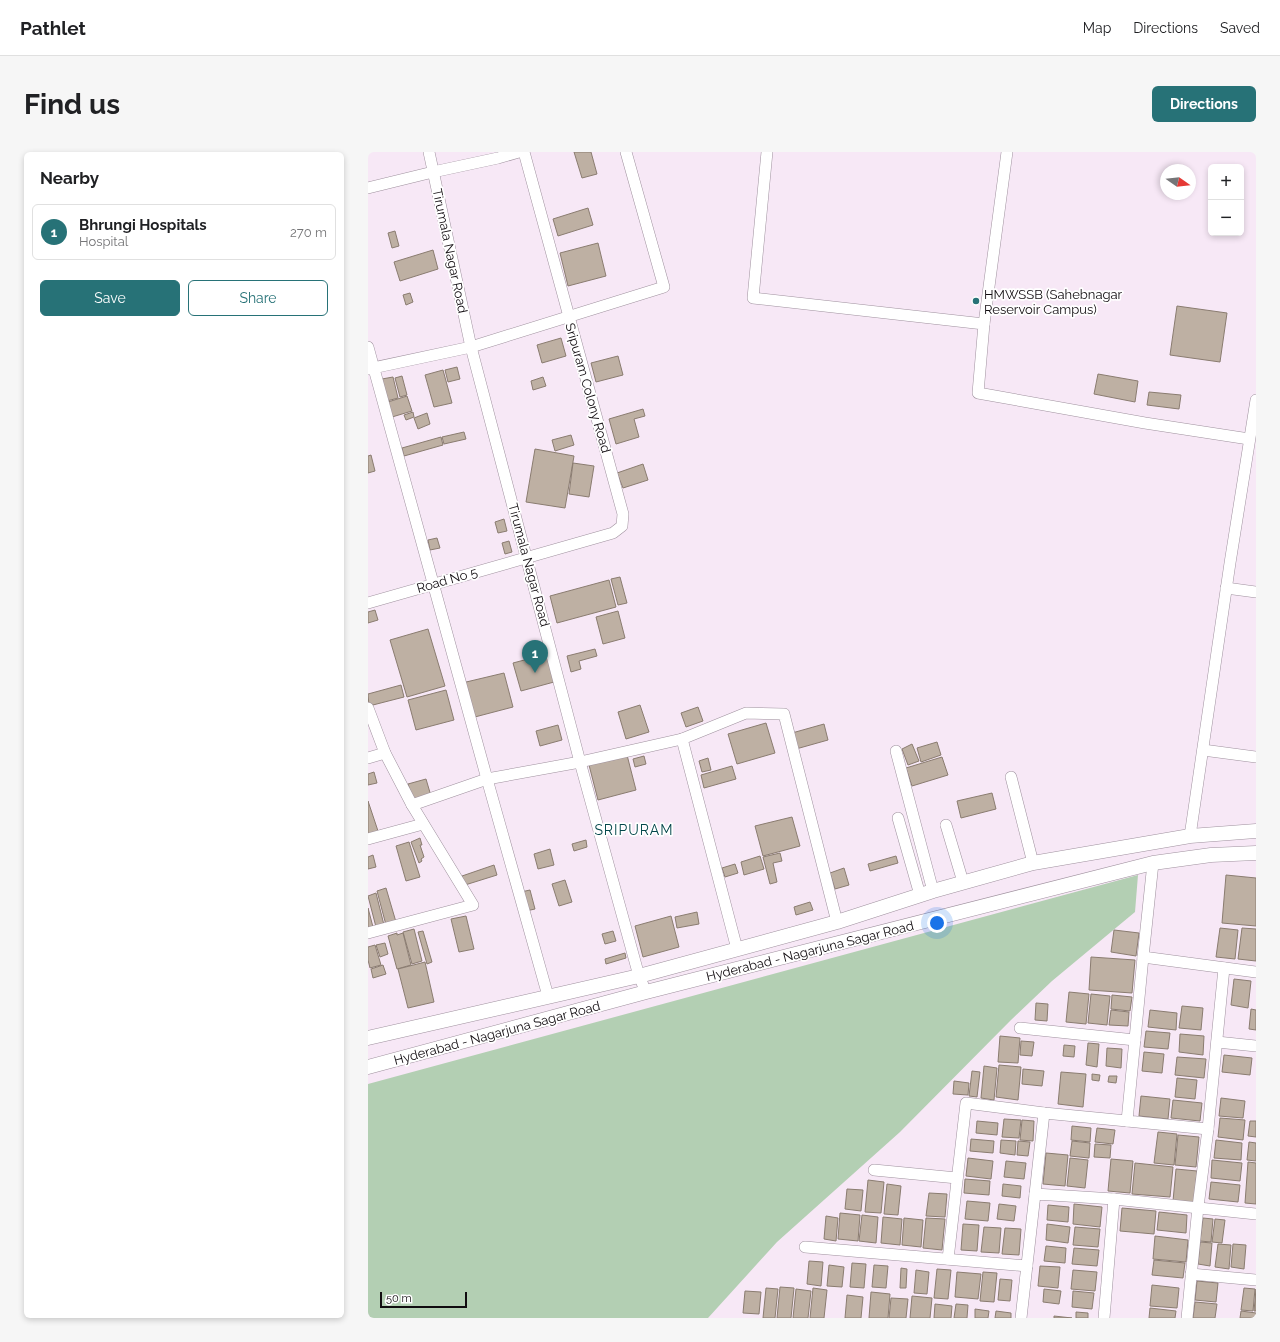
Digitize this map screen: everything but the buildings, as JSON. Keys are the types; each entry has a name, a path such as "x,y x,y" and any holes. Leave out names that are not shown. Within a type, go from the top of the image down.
{"main road":[{"name":"Hyderabad - Nagarjuna Sagar Road","path":"368,1038 639,976 837,922 926,893 1033,863 1190,836 1256,831"},
{"name":"Hyderabad - Nagarjuna Sagar Road","path":"368,1067 646,992 1154,864 1211,855 1256,853"}],"street":[{"name":"Tirumala Nagar Road","path":"429,152 471,347 580,762 639,976 646,992"},
{"path":"368,188 499,155 519,152"},
{"name":"Sripuram Colony Road","path":"524,152 568,318 623,514 622,526 613,533 526,558"},
{"path":"371,369 471,347 664,288 626,152"},
{"path":"767,152 753,298 984,324"},
{"path":"1007,152 984,324 978,393 1145,423 1250,439"},
{"path":"368,347 371,369 548,996"},
{"path":"1190,836 1226,588 1256,400"},
{"name":"Road No 5","path":"368,603 526,558"},
{"path":"1226,588 1256,592"},
{"path":"368,708 385,753 412,805 472,905 368,933"},
{"path":"412,805 487,779 580,762 682,740 746,713 784,714 837,922"},
{"path":"682,740 737,949"},
{"path":"1203,750 1256,757"},
{"path":"896,751 926,893"},
{"path":"368,758 385,753"},
{"path":"1011,777 1033,863"},
{"path":"898,818 926,893"},
{"path":"368,839 423,824"},
{"path":"946,825 963,882"},
{"path":"1127,1121 1143,957 1154,864"},
{"path":"1143,957 1256,972"},
{"path":"1187,1318 1224,968"},
{"path":"1020,1028 1135,1040"},
{"path":"1217,1042 1256,1046"},
{"path":"948,1259 966,1103 1044,1113 1208,1129"},
{"path":"1021,1318 1044,1113"},
{"path":"874,1170 957,1178"},
{"path":"1035,1194 1114,1199 1256,1214"},
{"path":"1104,1318 1114,1199"},
{"path":"805,1247 1027,1266"},
{"path":"1191,1274 1256,1280"}],"green space":[{"path":"1138,875 1135,912 1052,981 1011,1020 900,1132 777,1242 708,1318 368,1318 368,1084"}],"place":[{"name":"HMWSSB (Sahebnagar Reservoir Campus)","path":"976,301"},
{"name":"Bhrungi Hospitals","path":"535,673"}],"district":[{"name":"SRIPURAM","path":"634,830"}]}
